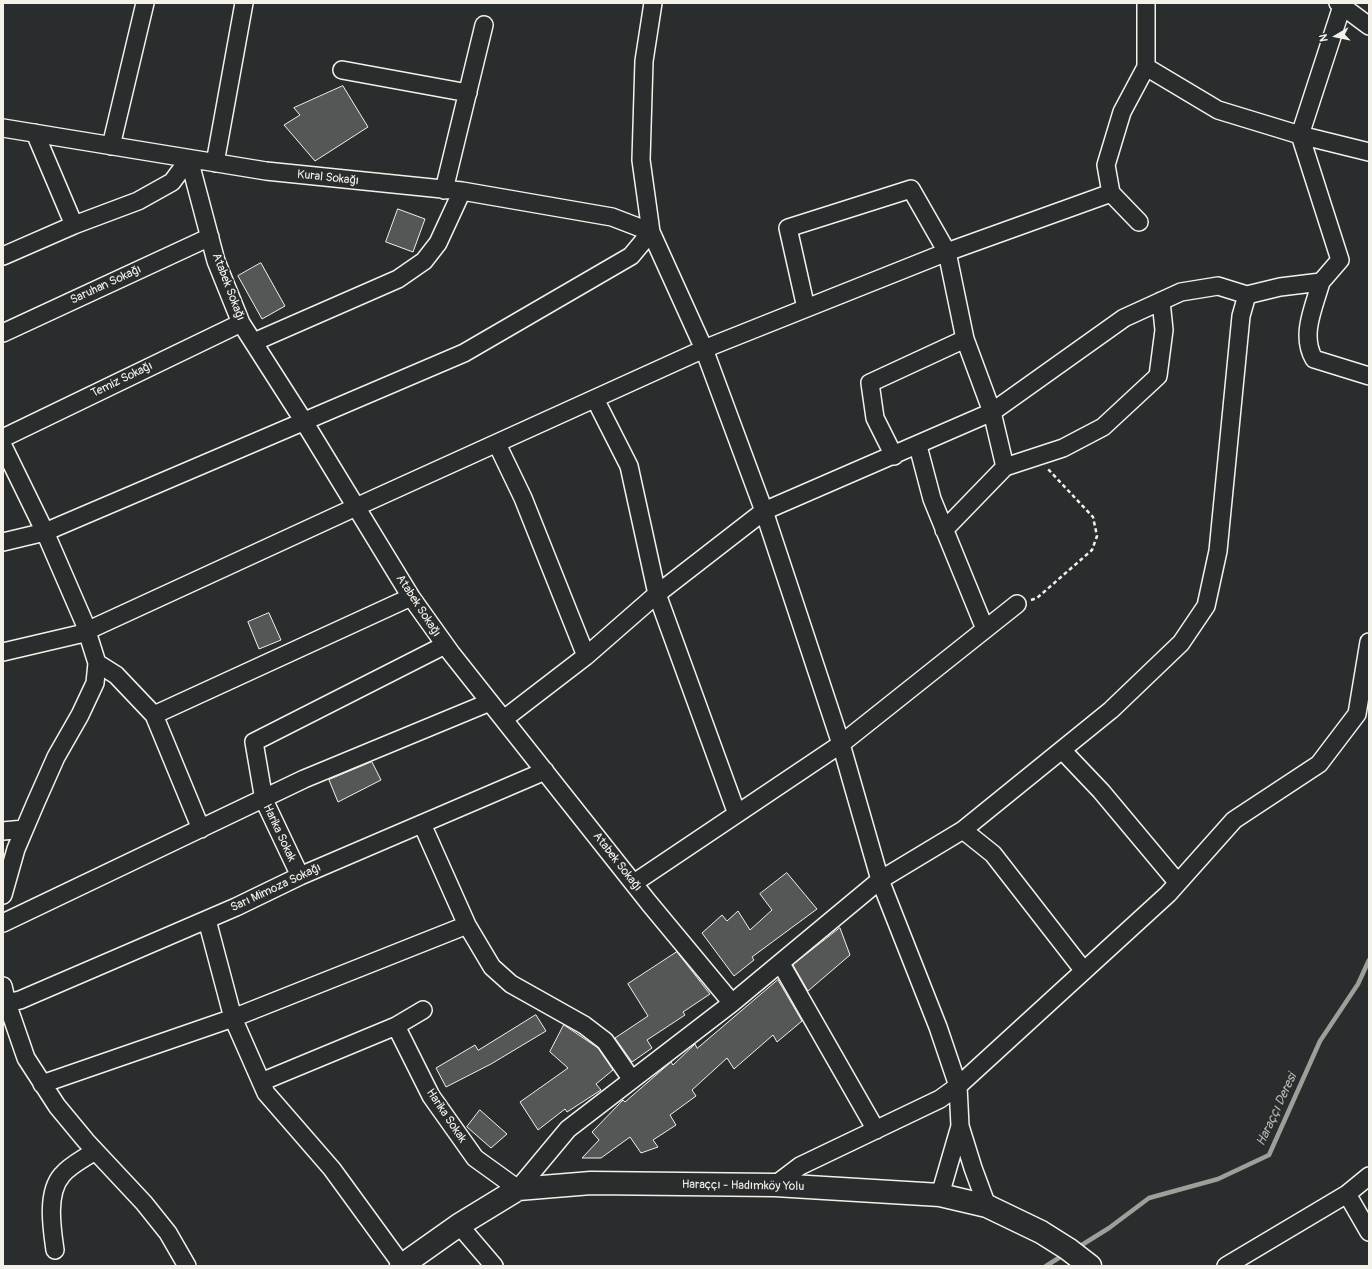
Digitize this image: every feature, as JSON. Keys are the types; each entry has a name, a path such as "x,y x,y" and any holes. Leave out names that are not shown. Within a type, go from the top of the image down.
{"main road":[{"name":"Haraççı - Hadımköy Yolu","path":"402,1266 459,1225 518,1190 591,1183 775,1185 940,1195 987,1206 1041,1232 1068,1248 1090,1266"}],"street":[{"path":"111,146 145,3"},
{"path":"215,163 244,3"},
{"path":"653,3 644,61 641,160 651,232 704,349 764,511 841,744 880,880 938,1027 958,1086 960,1126 987,1206"},
{"path":"1139,222 1111,193 1106,165 1122,112 1146,67 1146,3"},
{"path":"1369,26 1341,4 1300,135 1340,260 1321,282 1307,333 1309,350 1314,359 1369,376"},
{"path":"444,190 484,25"},
{"path":"1146,67 1218,110 1300,135 1369,152"},
{"path":"342,70 468,93"},
{"name":"Kural Sokağı","path":"3,128 215,163 320,177 462,191 612,217 651,232"},
{"path":"35,133 74,225"},
{"path":"4,254 74,225 138,201 172,182 189,159"},
{"name":"Atabek Sokağı","path":"189,159 216,261 241,323 303,420 411,597 445,645 545,772 732,1003"},
{"path":"806,308 788,228 911,189 947,252 965,339 992,412 1005,467"},
{"path":"254,342 398,279 424,261 438,243 462,191"},
{"path":"3,652 80,634 356,506 497,444 704,349 947,252 1111,193"},
{"path":"3,542 45,532 303,420 464,353 631,256 651,232"},
{"name":"Saruhan Sokağı","path":"3,333 210,237"},
{"path":"504,719 586,656 657,594 764,511 918,446 992,412 1124,318 1181,292 1218,286 1247,295 1321,282"},
{"path":"518,1190 568,1129 781,964 880,880 963,830 1111,710 1181,643 1206,606 1218,551 1241,316 1247,295"},
{"path":"944,530 1005,467 1063,448 1102,427 1158,376 1164,330 1161,301"},
{"name":"Temiz Sokağı","path":"3,438 241,323"},
{"path":"894,456 875,418 870,383 965,339"},
{"path":"595,399 629,466 657,594 737,814"},
{"path":"497,444 523,498 586,656"},
{"path":"3,446 45,532 87,631 97,664 96,683 56,757 24,829 16,848 3,895"},
{"path":"918,446 932,499 985,629"},
{"path":"154,715 411,597"},
{"path":"634,883 841,744 1016,604"},
{"path":"775,1185 800,1166 940,1099 958,1086 1084,972 1178,883 1234,820 1319,764 1357,714 1369,642"},
{"name":"Harika Sokak","path":"300,876 264,800 254,742 445,645"},
{"path":"97,664 116,674 154,715 201,829"},
{"path":"3,922 264,800 304,779 490,702"},
{"path":"1062,750 1101,791 1178,883"},
{"name":"Sarı Mimoza Sokağı","path":"7,1003 20,1000 207,920 300,876 545,772"},
{"path":"422,824 467,925 492,967 511,984 584,1025 605,1041 632,1080"},
{"path":"3,831 24,829"},
{"path":"963,830 993,854 1084,972"},
{"path":"207,920 233,1018 266,1093 332,1169 402,1266"},
{"path":"42,1084 233,1018 467,925"},
{"path":"781,964 876,1130"},
{"path":"3,986 7,1003 26,1058 56,1106 94,1151 144,1203 168,1233 186,1266"},
{"path":"261,1082 396,1026 423,1010"},
{"name":"Harika Sokak","path":"396,1026 431,1096 475,1158 518,1190"},
{"path":"940,1195 960,1126"},
{"path":"55,1250 50,1211 56,1189 62,1175 94,1151"},
{"path":"1226,1266 1347,1194 1369,1176"},
{"path":"1347,1194 1369,1232"},
{"path":"459,1225 494,1266"}],"path":[{"path":"1016,604 1037,598 1092,550 1097,536 1093,517 1036,457"}],"building":[{"path":"343,86 368,127 315,161 284,125 300,115 294,108"},
{"path":"398,209 425,219 413,252 386,242"},
{"path":"261,263 285,306 262,319 238,276"},
{"path":"269,613 281,640 259,649 248,622"},
{"path":"372,762 381,780 338,802 329,780"},
{"path":"787,873 817,909 752,957 754,960 734,976 702,933 722,915 727,921 738,911 750,930 772,910 760,894"},
{"path":"840,928 850,955 808,991 793,965"},
{"path":"677,952 710,994 683,1012 685,1015 647,1040 652,1048 632,1062 615,1038 648,1016 628,984"},
{"path":"778,980 802,1021 777,1042 773,1035 734,1069 727,1058 692,1090 696,1096 670,1115 676,1125 653,1140 658,1147 641,1153 630,1137 601,1158 582,1158 599,1140 592,1132 623,1100 625,1102 671,1062 673,1065 695,1044 697,1048"},
{"path":"536,1015 546,1031 491,1064 446,1087 436,1068 475,1045 478,1050"},
{"path":"564,1025 598,1048 613,1070 596,1084 601,1090 567,1112 565,1109 538,1130 520,1102 568,1068 550,1052"},
{"path":"480,1110 507,1134 491,1148 467,1127"}],"waterway":[{"name":"Haraççı Deresi","path":"1077,1248 1109,1228 1149,1198 1218,1179 1269,1155 1320,1041 1358,984 1369,960"},
{"name":"Haraççı Deresi","path":"1046,1266 1065,1254"}]}
